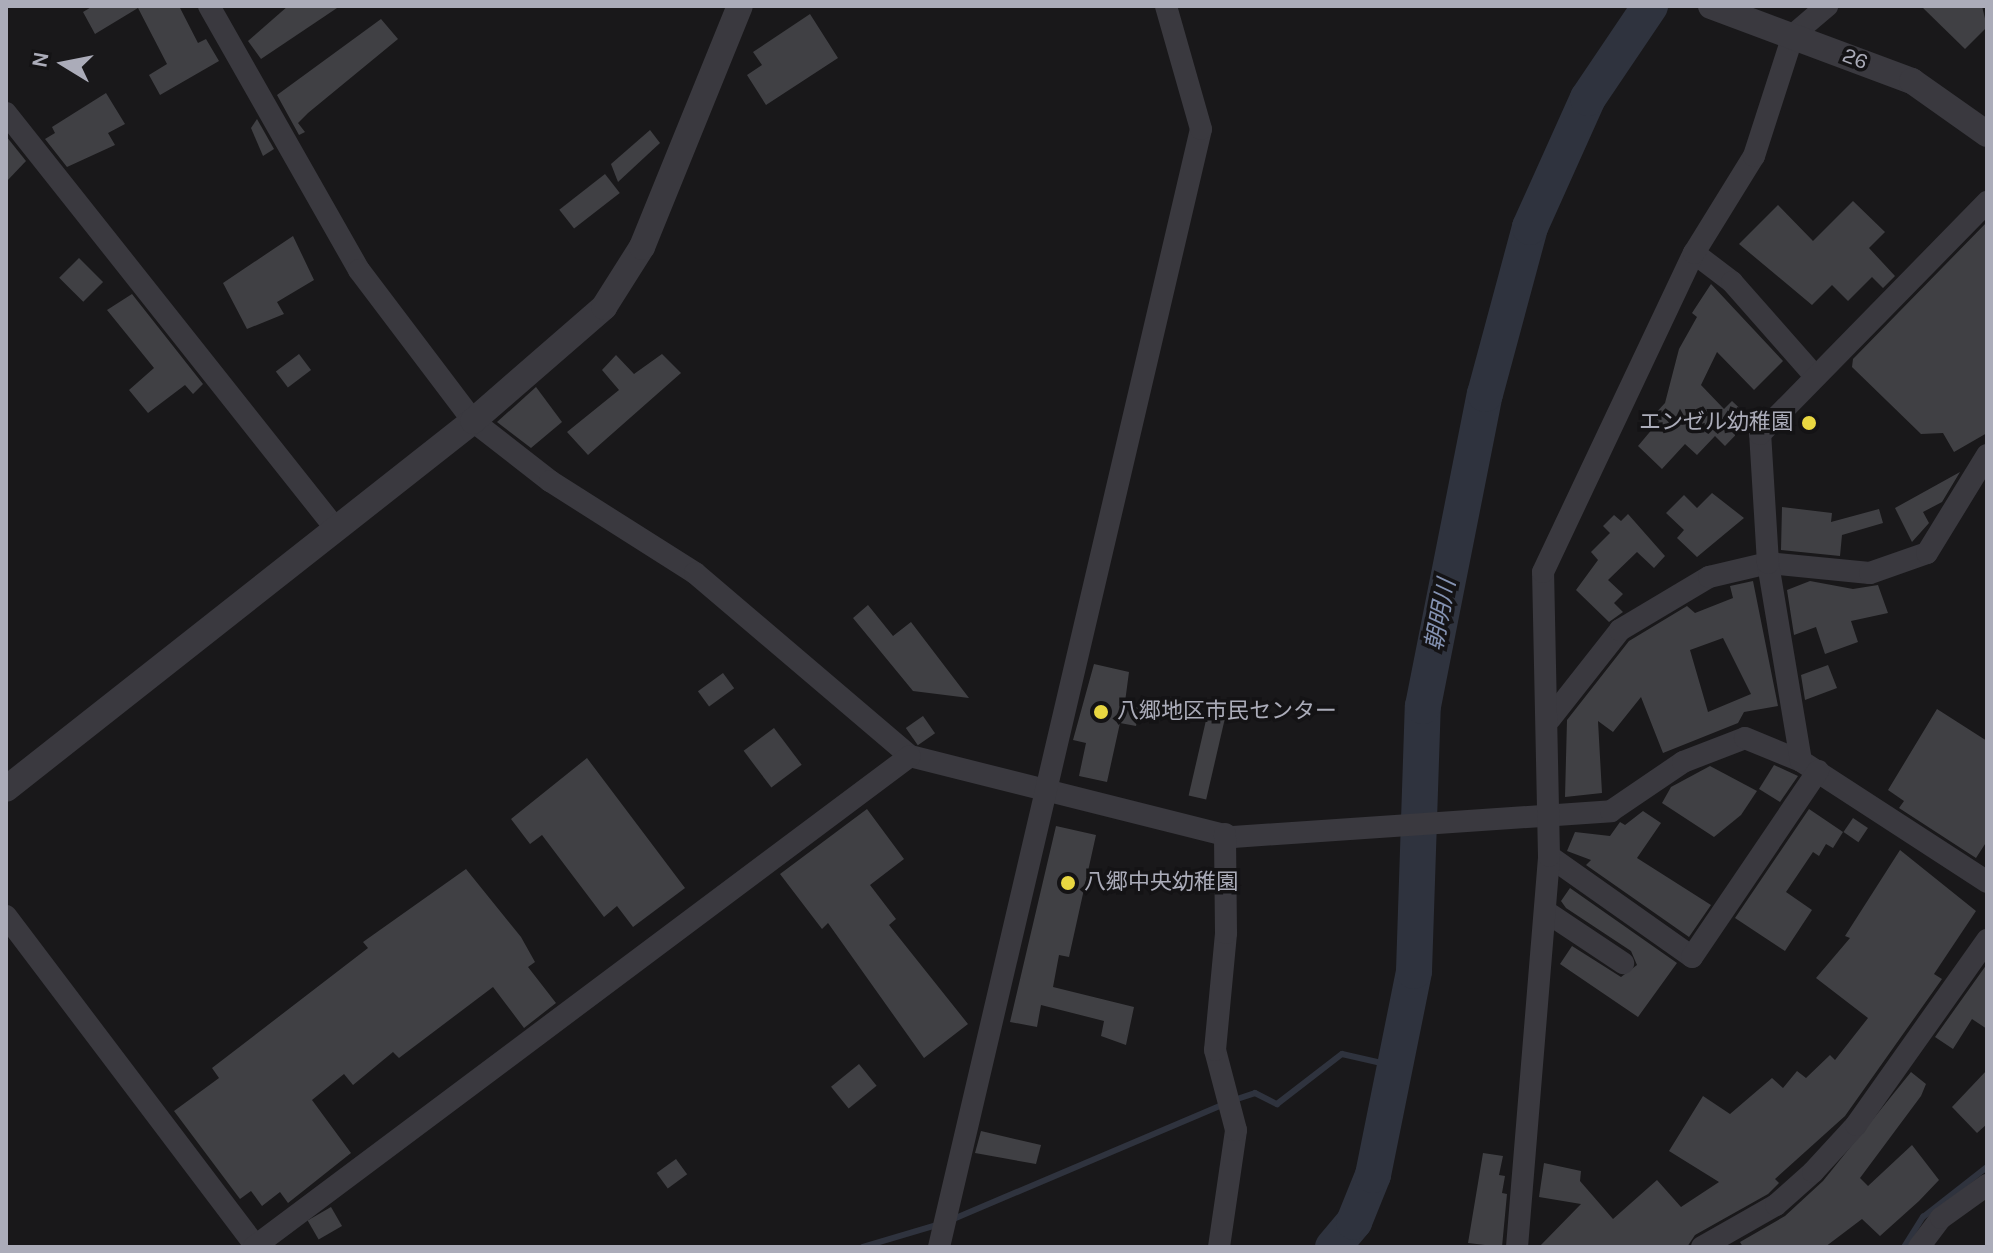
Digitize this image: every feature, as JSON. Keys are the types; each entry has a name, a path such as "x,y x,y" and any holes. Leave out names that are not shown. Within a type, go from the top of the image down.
{"street":[{"path":"209,6 359,270 473,421 550,481 695,573 910,756 1229,835 1551,812 1611,811 1724,742 1766,741 1987,882"},
{"path":"6,789 473,421 574,337 624,279 740,6"},
{"path":"943,1230 1201,129 1166,6"},
{"name":"26","path":"1711,6 1912,81 1987,134"},
{"path":"1517,1247 1551,812 1550,719 1541,597 1547,558 1694,253 1754,156 1781,30 1827,6"},
{"path":"6,113 336,529"},
{"path":"1549,856 1692,957 1809,766 1768,563 1757,446 1760,434 1814,375 1987,202"},
{"path":"1694,253 1732,282 1814,375"},
{"path":"1550,719 1603,648 1656,603 1737,565 1768,563 1870,573 1927,553 1987,455"},
{"path":"6,916 255,1246 910,756"},
{"path":"1219,1247 1236,1130 1215,1050 1226,933 1229,835"},
{"path":"1545,911 1623,963"},
{"path":"1702,1247 1776,1205 1813,1172 1856,1125 1987,940"},
{"path":"1919,1247 1941,1218 1987,1185"}],"building":[{"path":"93,6 179,6 198,43 206,39 219,61 160,95 149,75 167,64 138,8 95,34 83,12"},
{"path":"288,6 340,6 261,59 248,41"},
{"path":"1921,6 1982,6 1987,27 1965,49"},
{"path":"810,14 838,58 766,105 747,75 762,65 753,52"},
{"path":"381,19 398,39 308,113 298,123 305,132 299,135 277,95"},
{"path":"106,93 125,124 108,133 115,145 67,167 45,139 55,133 52,127"},
{"path":"257,119 274,149 263,156 251,128"},
{"path":"650,130 660,143 618,182 611,164"},
{"path":"6,136 26,161 6,182"},
{"path":"605,174 620,193 574,229 559,210"},
{"path":"1853,201 1885,232 1869,248 1895,276 1883,288 1872,277 1848,301 1832,285 1812,305 1739,244 1778,205 1813,241"},
{"path":"1987,222 1987,433 1954,452 1943,433 1921,434 1852,367 1853,359"},
{"path":"293,236 314,280 277,302 284,314 247,329 223,283"},
{"path":"79,258 103,282 83,302 59,278"},
{"path":"1711,284 1783,361 1754,390 1717,352 1701,385 1724,409 1732,401 1751,419 1725,446 1715,436 1697,455 1685,444 1662,469 1638,446 1659,421 1653,416 1665,403 1679,349 1697,317 1692,313"},
{"path":"132,294 203,384 193,394 185,385 148,413 129,390 154,368 107,310"},
{"path":"299,354 311,370 288,387 276,371"},
{"path":"662,354 681,373 588,455 567,432 619,390 602,370 616,355 634,374"},
{"path":"536,387 562,422 531,448 497,422"},
{"path":"1960,472 1942,502 1923,512 1929,523 1912,542 1895,508"},
{"path":"1712,493 1744,518 1697,557 1677,538 1684,530 1666,513 1684,495 1697,508"},
{"path":"1782,507 1832,513 1831,522 1879,509 1883,523 1842,535 1840,556 1781,550"},
{"path":"1628,514 1665,556 1654,568 1637,552 1608,580 1623,594 1614,603 1623,612 1609,622 1576,590 1598,560 1591,552 1610,533 1603,526 1614,515 1621,521"},
{"path":"1753,581 1778,706 1744,712 1738,723 1663,753 1641,697 1613,732 1598,721 1602,793 1565,797 1567,720 1629,641 1687,606 1695,613 1733,598 1730,586","holes":["1723,638 1751,694 1708,712 1690,650"]},
{"path":"1810,581 1853,589 1878,585 1888,613 1851,621 1858,642 1825,654 1816,627 1794,635 1787,590"},
{"path":"868,605 893,636 911,622 969,698 913,691 853,618"},
{"name":"八郷地区市民センター","path":"1094,664 1129,672 1125,702 1141,706 1136,726 1120,723 1107,782 1079,776 1086,743 1073,740"},
{"path":"1828,665 1837,688 1805,700 1801,675"},
{"path":"723,673 734,688 709,707 698,691"},
{"path":"1210,703 1228,707 1206,800 1189,796"},
{"path":"1937,709 1987,741 1987,841 1976,858 1899,808 1904,801 1888,790"},
{"path":"923,716 935,733 918,745 906,728"},
{"path":"774,728 802,765 771,788 744,751"},
{"path":"587,758 685,888 633,927 617,906 604,917 542,835 530,844 511,819"},
{"path":"1774,765 1798,776 1780,802 1759,789"},
{"path":"1710,766 1757,791 1741,815 1714,837 1662,803 1671,787"},
{"path":"867,809 904,859 870,885 896,919 889,925 968,1024 924,1058 828,923 822,929 780,874"},
{"path":"1809,809 1843,832 1833,848 1826,844 1819,856 1813,852 1786,892 1812,910 1785,951 1735,918"},
{"path":"1643,811 1661,823 1637,858 1711,905 1689,937 1586,865 1591,860 1567,851 1575,832 1610,836 1620,822 1625,825"},
{"path":"1853,818 1868,828 1858,842 1843,832"},
{"path":"1056,826 1096,835 1069,957 1059,955 1053,987 1134,1007 1126,1045 1101,1036 1104,1021 1041,1005 1037,1027 1010,1022"},
{"path":"1900,850 1976,911 1934,974 1942,979 1845,1116 1775,1179 1779,1183 1768,1194 1695,1235 1687,1247 1539,1247 1581,1204 1539,1197 1544,1163 1581,1171 1580,1181 1613,1219 1657,1180 1681,1207 1719,1182 1669,1151 1703,1096 1730,1114 1772,1078 1783,1088 1797,1071 1806,1078 1830,1055 1835,1060 1868,1018 1816,978 1850,938 1845,936"},
{"path":"466,869 521,937 535,962 528,967 556,1003 524,1028 493,987 399,1058 393,1052 353,1085 344,1074 312,1100 351,1153 288,1203 280,1192 262,1206 251,1191 240,1199 174,1111 219,1078 212,1068 368,948 363,942"},
{"path":"1570,888 1677,963 1638,1017 1560,964 1572,946 1621,977 1637,965 1631,951 1566,908 1561,901"},
{"path":"1987,964 1987,1029 1972,1019 1953,1049 1935,1037"},
{"path":"859,1064 877,1086 849,1108 831,1087"},
{"path":"1987,1070 1987,1124 1977,1133 1952,1107"},
{"path":"1911,1072 1926,1084 1921,1096 1860,1178 1868,1186 1912,1145 1939,1180 1919,1201 1880,1236 1862,1219 1825,1247 1743,1247 1740,1242 1785,1216 1823,1181"},
{"path":"981,1131 1041,1145 1036,1164 975,1153"},
{"path":"1483,1153 1503,1156 1499,1175 1505,1176 1502,1193 1507,1194 1502,1247 1468,1243"},
{"path":"676,1159 687,1174 668,1188 657,1173"},
{"path":"331,1207 342,1226 319,1240 308,1220"}],"waterway":[{"name":"朝明川","path":"1333,1247 1354,1222 1373,1175 1414,971 1423,706 1485,394 1530,227 1588,98 1650,6"},
{"path":"1234,1100 1255,1093 1277,1104 1342,1054 1395,1066"},
{"path":"951,1220 1224,1104"},
{"path":"1904,1247 1923,1217 1987,1167"},
{"path":"863,1247 940,1224"}],"place":[{"name":"エンゼル幼稚園","path":"1809,423"},
{"name":"八郷地区市民センター","path":"1101,712"},
{"name":"八郷中央幼稚園","path":"1068,883"}]}
